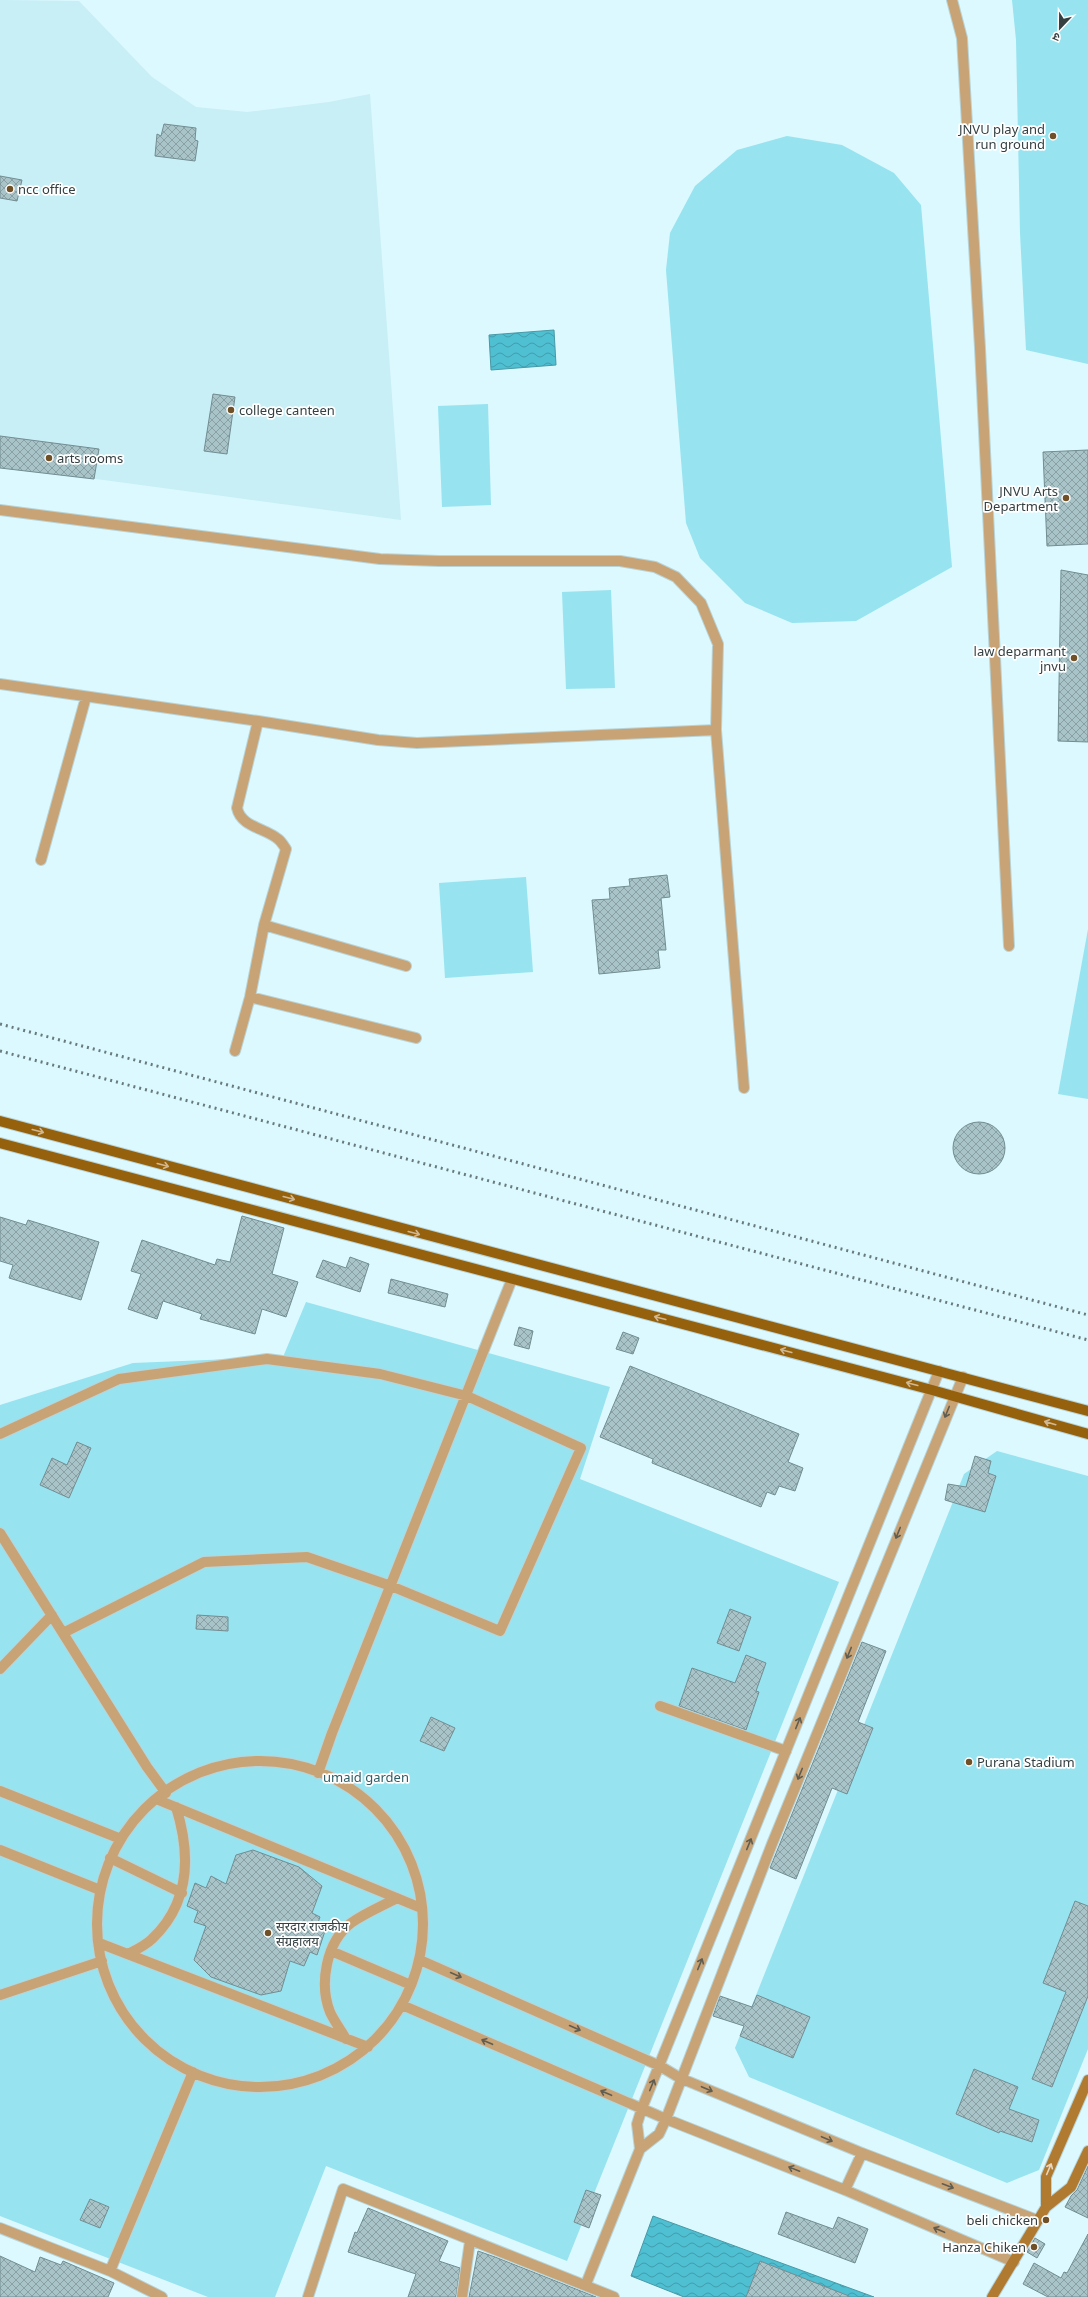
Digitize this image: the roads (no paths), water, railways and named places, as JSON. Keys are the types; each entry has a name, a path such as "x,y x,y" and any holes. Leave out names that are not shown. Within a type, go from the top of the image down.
{"main road":[{"path":"0,1121 939,1370 1088,1411"},
{"path":"0,1143 932,1390 1088,1434"}],"street":[{"path":"952,0 962,38 980,340 1009,946"},
{"path":"0,510 380,559 439,561 620,561 655,567 676,577 701,603 718,644 716,730 744,1088"},
{"path":"0,684 258,721 378,740 417,743 716,730"},
{"path":"41,860 86,696"},
{"path":"235,1051 250,997 264,925 286,849 279,839 246,822 238,814 237,808 258,721"},
{"path":"264,925 406,966"},
{"path":"250,997 416,1038"},
{"path":"318,1773 332,1733 467,1396 512,1279"},
{"path":"0,1434 119,1379 267,1359 380,1374 467,1396 581,1448 500,1631 391,1586 307,1557 204,1562 63,1633"},
{"path":"586,2284 640,2149 637,2124 642,2108 939,1370"},
{"path":"640,2149 659,2134 666,2119 680,2078 772,1844 963,1377"},
{"path":"0,1533 147,1767 166,1793"},
{"path":"0,1669 52,1615"},
{"path":"660,1706 786,1751"},
{"path":"265,1761 326,1774 363,1797 394,1831 414,1869 421,1890 422,1951 411,1985 402,2005 398,2012 368,2048 319,2077 287,2085 255,2087 221,2082 193,2072 154,2048 115,1999 102,1961 99,1943 96,1919 100,1890 110,1858 132,1821 156,1799 166,1793 197,1773 234,1762 265,1761"},
{"path":"0,1791 121,1839"},
{"path":"156,1799 421,1908"},
{"path":"128,1954 151,1940 164,1924 182,1893 185,1863 184,1844 176,1807"},
{"path":"0,1850 100,1890"},
{"path":"110,1858 182,1893"},
{"path":"346,2039 330,2012 326,1997 326,1966 331,1951 350,1923 397,1898"},
{"path":"99,1943 368,2048"},
{"path":"331,1951 411,1985"},
{"path":"420,1960 660,2066 680,2078 862,2153 1037,2220"},
{"path":"0,1995 102,1961"},
{"path":"402,2005 666,2119 845,2190 1014,2262"},
{"path":"110,2272 193,2072"},
{"path":"1046,2207 1046,2177 1088,2080"},
{"path":"992,2297 1046,2207 1071,2187 1088,2151"},
{"path":"845,2190 862,2153"},
{"path":"308,2297 344,2189 470,2241 586,2284 614,2297"},
{"path":"0,2228 110,2272 162,2297"},
{"path":"462,2297 470,2241"}],"water":[{"path":"554,330 556,365 491,370 489,335"},
{"path":"653,2216 874,2297 684,2297 631,2276"}],"railway":[{"path":"0,1024 1088,1315"},
{"path":"0,1051 1088,1340"}],"place":[{"name":"JNVU play and run ground","path":"1053,136"},
{"name":"ncc office","path":"10,189"},
{"name":"college canteen","path":"231,410"},
{"name":"arts rooms","path":"49,458"},
{"name":"JNVU Arts Department","path":"1066,498"},
{"name":"law deparmant jnvu","path":"1074,658"},
{"name":"Purana Stadium","path":"969,1762"},
{"name":"सरदार राजकीय संग्रहालय","path":"268,1933"},
{"name":"beli chicken","path":"1046,2220"},
{"name":"Hanza Chiken","path":"1034,2247"}],"park label":[{"name":"umaid garden","path":"366,1777"}]}
